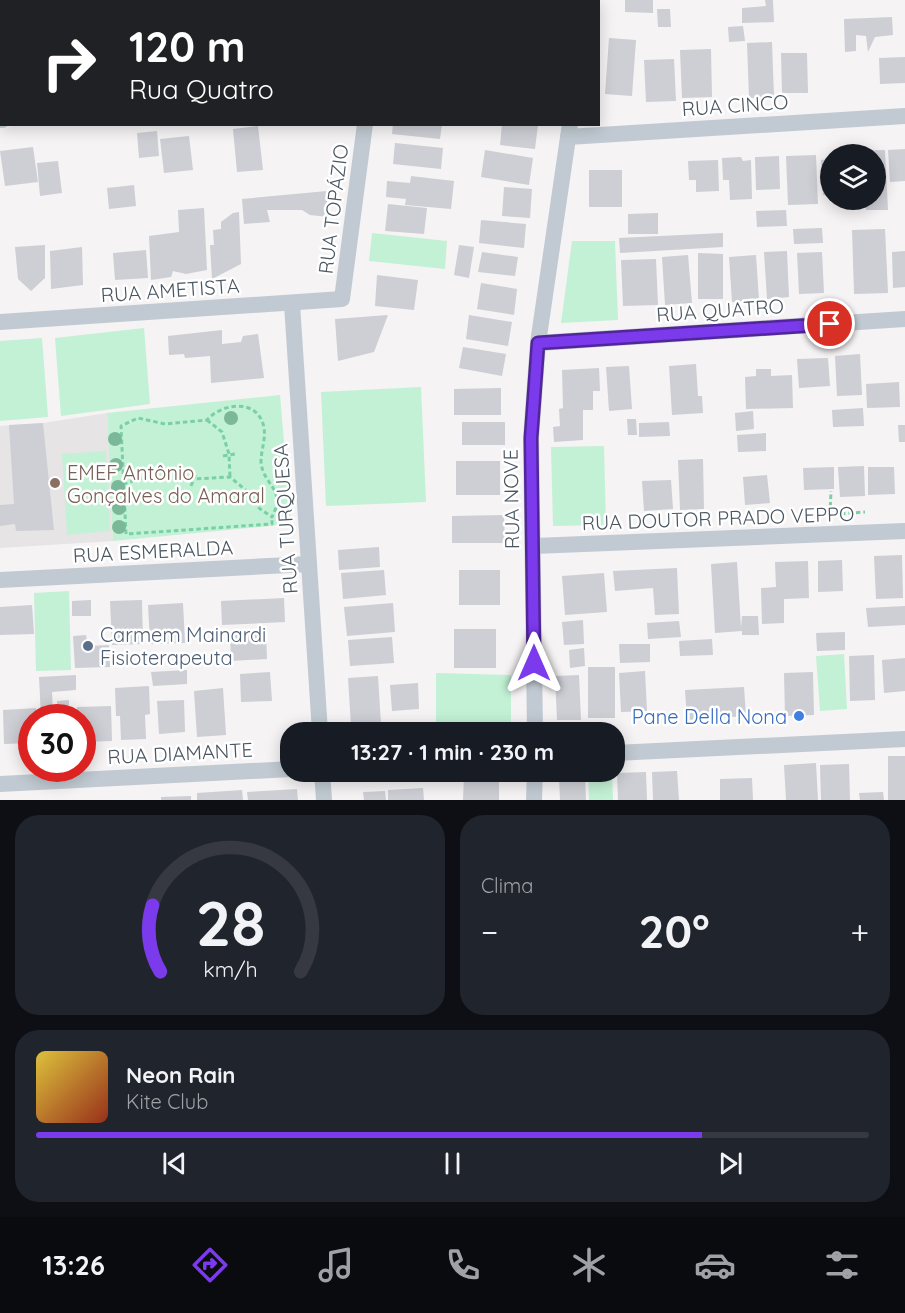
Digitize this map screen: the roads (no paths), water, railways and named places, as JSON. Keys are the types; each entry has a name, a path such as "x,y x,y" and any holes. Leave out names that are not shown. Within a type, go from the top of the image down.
{"street":[{"name":"RUA CINCO","path":"569,131 905,116"},
{"name":"RUA TOPÁZIO","path":"342,299 365,126"},
{"name":"RUA NOVE","path":"535,722 531,438 538,343 569,131"},
{"name":"RUA AMETISTA","path":"0,322 342,299"},
{"name":"RUA TURQUESA","path":"292,304 319,722"},
{"name":"RUA QUATRO","path":"538,343 905,319"},
{"name":"RUA DOUTOR PRADO VEPPO","path":"534,546 905,531"},
{"name":"RUA ESMERALDA","path":"0,579 309,564"},
{"path":"625,753 905,739"},
{"name":"RUA DIAMANTE","path":"0,784 280,770"},
{"path":"323,782 324,800"},
{"path":"534,782 534,800"}],"place":[{"name":"EMEF Antônio Gonçalves do Amaral","path":"55,483"},
{"name":"Carmem Mainardi Fisioterapeuta","path":"88,646"},
{"name":"Pane Della Nona","path":"799,716"}]}
